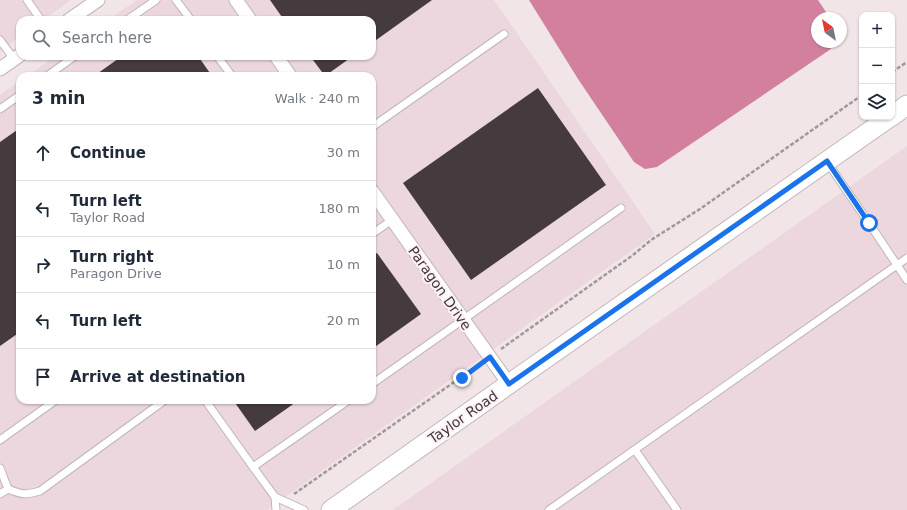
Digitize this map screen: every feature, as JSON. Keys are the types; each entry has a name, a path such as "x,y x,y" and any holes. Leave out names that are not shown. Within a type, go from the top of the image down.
{"main road":[{"name":"Taylor Road","path":"895,113 907,105"},
{"name":"Taylor Road","path":"331,510 885,120"}],"street":[{"path":"76,16 98,0"},
{"path":"236,0 247,16"},
{"path":"0,69 16,58"},
{"path":"279,60 287,72"},
{"name":"Paragon Drive","path":"376,197 509,384"}],"lane":[{"path":"28,0 39,16"},
{"path":"132,16 154,0"},
{"path":"176,0 188,16"},
{"path":"376,124 504,34"},
{"path":"0,40 16,56"},
{"path":"53,72 70,60"},
{"path":"220,60 229,72"},
{"path":"0,109 16,98"},
{"path":"827,161 907,280"},
{"path":"376,381 621,208"},
{"path":"376,231 392,220"},
{"path":"549,510 907,258"},
{"path":"0,440 50,404"},
{"path":"0,468 8,489 22,494 30,494 40,491 160,404"},
{"path":"208,404 275,497 276,510"},
{"path":"253,467 343,404"},
{"path":"635,450 677,510"},
{"path":"0,494 8,489"},
{"path":"275,497 304,510"}],"path":[{"path":"895,70 907,62"},
{"path":"285,501 438,395 633,255 651,240 700,209 859,97"}],"shaded area":[{"path":"0,0 71,0 49,16 16,16 16,39 0,51"},
{"path":"137,0 494,0 655,234 267,510 0,510 0,95 16,84 16,404 376,404 376,72 33,72 50,60 376,60 376,16 114,16"},
{"path":"529,0 818,0 826,12 811,12 811,48 832,48 657,167 645,169 634,162 578,79"},
{"path":"907,146 907,510 393,510"}],"building":[{"path":"270,0 432,0 376,40 376,16 281,16"},
{"path":"116,60 201,60 209,72 100,72"},
{"path":"313,60 347,60 331,72 322,72"},
{"path":"538,88 606,185 471,280 403,183"},
{"path":"16,131 16,335 0,346 0,142"},
{"path":"376,254 421,314 376,346"},
{"path":"236,404 293,404 255,431"}],"route":[{"path":"462,378 490,357 509,384 827,161 869,223"}]}
